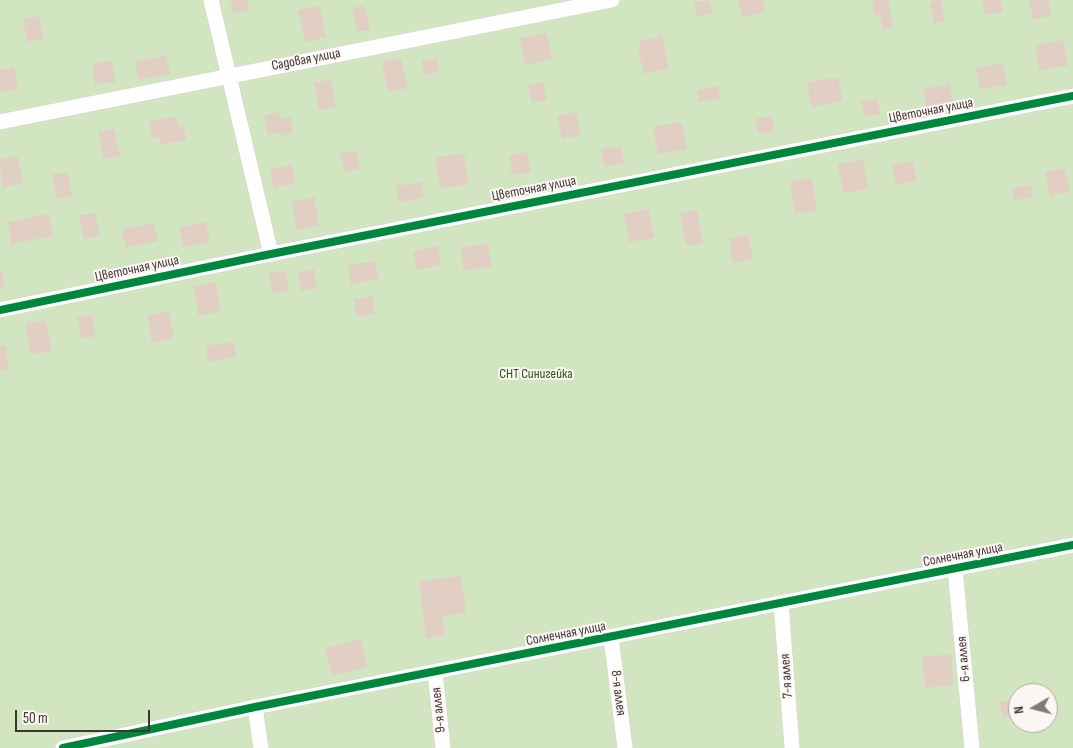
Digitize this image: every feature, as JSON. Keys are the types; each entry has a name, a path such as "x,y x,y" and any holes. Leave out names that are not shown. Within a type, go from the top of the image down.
{"street":[{"path":"211,0 271,254"},
{"name":"Садовая улица","path":"0,122 612,0"},
{"name":"Цветочная улица","path":"0,310 271,254 1073,96"},
{"name":"Солнечная улица","path":"68,748 255,707 1073,546"},
{"name":"6-я аллея","path":"956,569 972,748"},
{"name":"7-я аллея","path":"781,603 792,748"},
{"name":"8-я аллея","path":"611,638 625,748"},
{"name":"9-я аллея","path":"435,672 443,748"},
{"path":"255,707 261,748"}],"green space":[{"name":"СНТ Синигейка","path":"0,0 1073,0 1073,748 0,748"}],"building":[{"path":"231,0 247,0 250,10 233,14"},
{"path":"710,0 713,13 697,17 694,2"},
{"path":"738,0 763,0 765,12 742,17"},
{"path":"872,0 888,0 893,28 883,30 880,15 875,16"},
{"path":"941,0 945,21 934,23 930,2"},
{"path":"982,0 1001,0 1003,12 985,15"},
{"path":"1029,0 1048,0 1051,16 1033,19"},
{"path":"365,5 370,30 357,32 352,8"},
{"path":"320,6 326,37 305,42 298,10"},
{"path":"39,16 44,39 27,42 23,19"},
{"path":"546,33 552,59 525,65 520,38"},
{"path":"662,36 669,69 644,74 638,50 641,49 639,41"},
{"path":"1063,40 1068,65 1039,71 1035,45"},
{"path":"166,55 170,74 139,80 135,62"},
{"path":"401,58 408,88 388,92 382,62"},
{"path":"436,58 439,72 424,75 422,61"},
{"path":"112,61 115,82 95,84 92,63"},
{"path":"1003,63 1007,85 980,89 976,68"},
{"path":"14,67 18,89 0,93 0,70"},
{"path":"838,77 843,101 811,107 807,82"},
{"path":"331,79 336,107 319,110 314,83"},
{"path":"543,82 547,100 532,103 528,85"},
{"path":"950,84 953,103 926,108 923,89"},
{"path":"718,86 720,99 699,102 697,90"},
{"path":"877,98 880,114 864,117 861,101"},
{"path":"280,112 281,119 290,117 293,133 281,136 280,132 268,135 264,116"},
{"path":"576,112 581,136 571,138 570,134 567,135 568,138 562,139 557,116"},
{"path":"177,116 178,125 183,124 186,140 161,145 160,137 152,139 149,122"},
{"path":"771,116 774,131 758,134 755,119"},
{"path":"682,122 687,149 658,154 653,127"},
{"path":"114,129 120,156 104,159 98,132"},
{"path":"621,146 624,163 605,167 601,149"},
{"path":"357,151 360,169 344,172 340,154"},
{"path":"527,152 531,172 512,175 509,155"},
{"path":"464,153 469,184 441,189 435,158"},
{"path":"17,156 23,183 2,188 0,159"},
{"path":"863,159 868,189 843,193 838,164"},
{"path":"913,161 917,181 896,185 892,165"},
{"path":"292,165 295,184 274,188 270,169"},
{"path":"1065,168 1070,192 1050,196 1045,172"},
{"path":"67,172 72,196 57,199 52,175"},
{"path":"812,178 817,211 795,214 790,182"},
{"path":"421,182 424,198 399,203 396,186"},
{"path":"1031,185 1033,197 1014,200 1012,188"},
{"path":"314,197 319,226 297,230 292,201"},
{"path":"649,209 654,238 629,242 624,214"},
{"path":"697,210 703,243 686,246 680,213"},
{"path":"95,213 100,236 84,239 79,216"},
{"path":"49,214 53,236 11,244 8,222"},
{"path":"206,222 210,242 183,247 179,227"},
{"path":"154,223 158,241 126,248 122,229"},
{"path":"748,234 753,259 733,263 729,238"},
{"path":"488,243 492,266 464,271 460,248"},
{"path":"438,246 441,265 416,270 413,251"},
{"path":"375,261 379,279 351,284 348,266"},
{"path":"0,267 5,287 0,288"},
{"path":"314,269 317,288 302,291 298,272"},
{"path":"286,271 289,291 272,293 269,273"},
{"path":"215,282 221,311 199,316 193,286"},
{"path":"372,296 375,314 357,317 354,299"},
{"path":"169,311 174,338 152,343 147,315"},
{"path":"92,315 96,336 81,339 77,317"},
{"path":"46,320 52,351 31,355 25,324"},
{"path":"233,341 236,357 208,362 206,346"},
{"path":"5,345 9,369 0,371 0,346"},
{"path":"461,576 466,613 443,616 445,635 426,638 419,581"},
{"path":"361,639 367,667 332,676 325,648"},
{"path":"951,654 954,685 925,688 922,657"},
{"path":"1008,701 1008,716 1002,717 1000,702"}],"cycle path":[{"path":"0,310 271,254 1073,96"},
{"path":"63,748 255,707 1073,545"}]}
